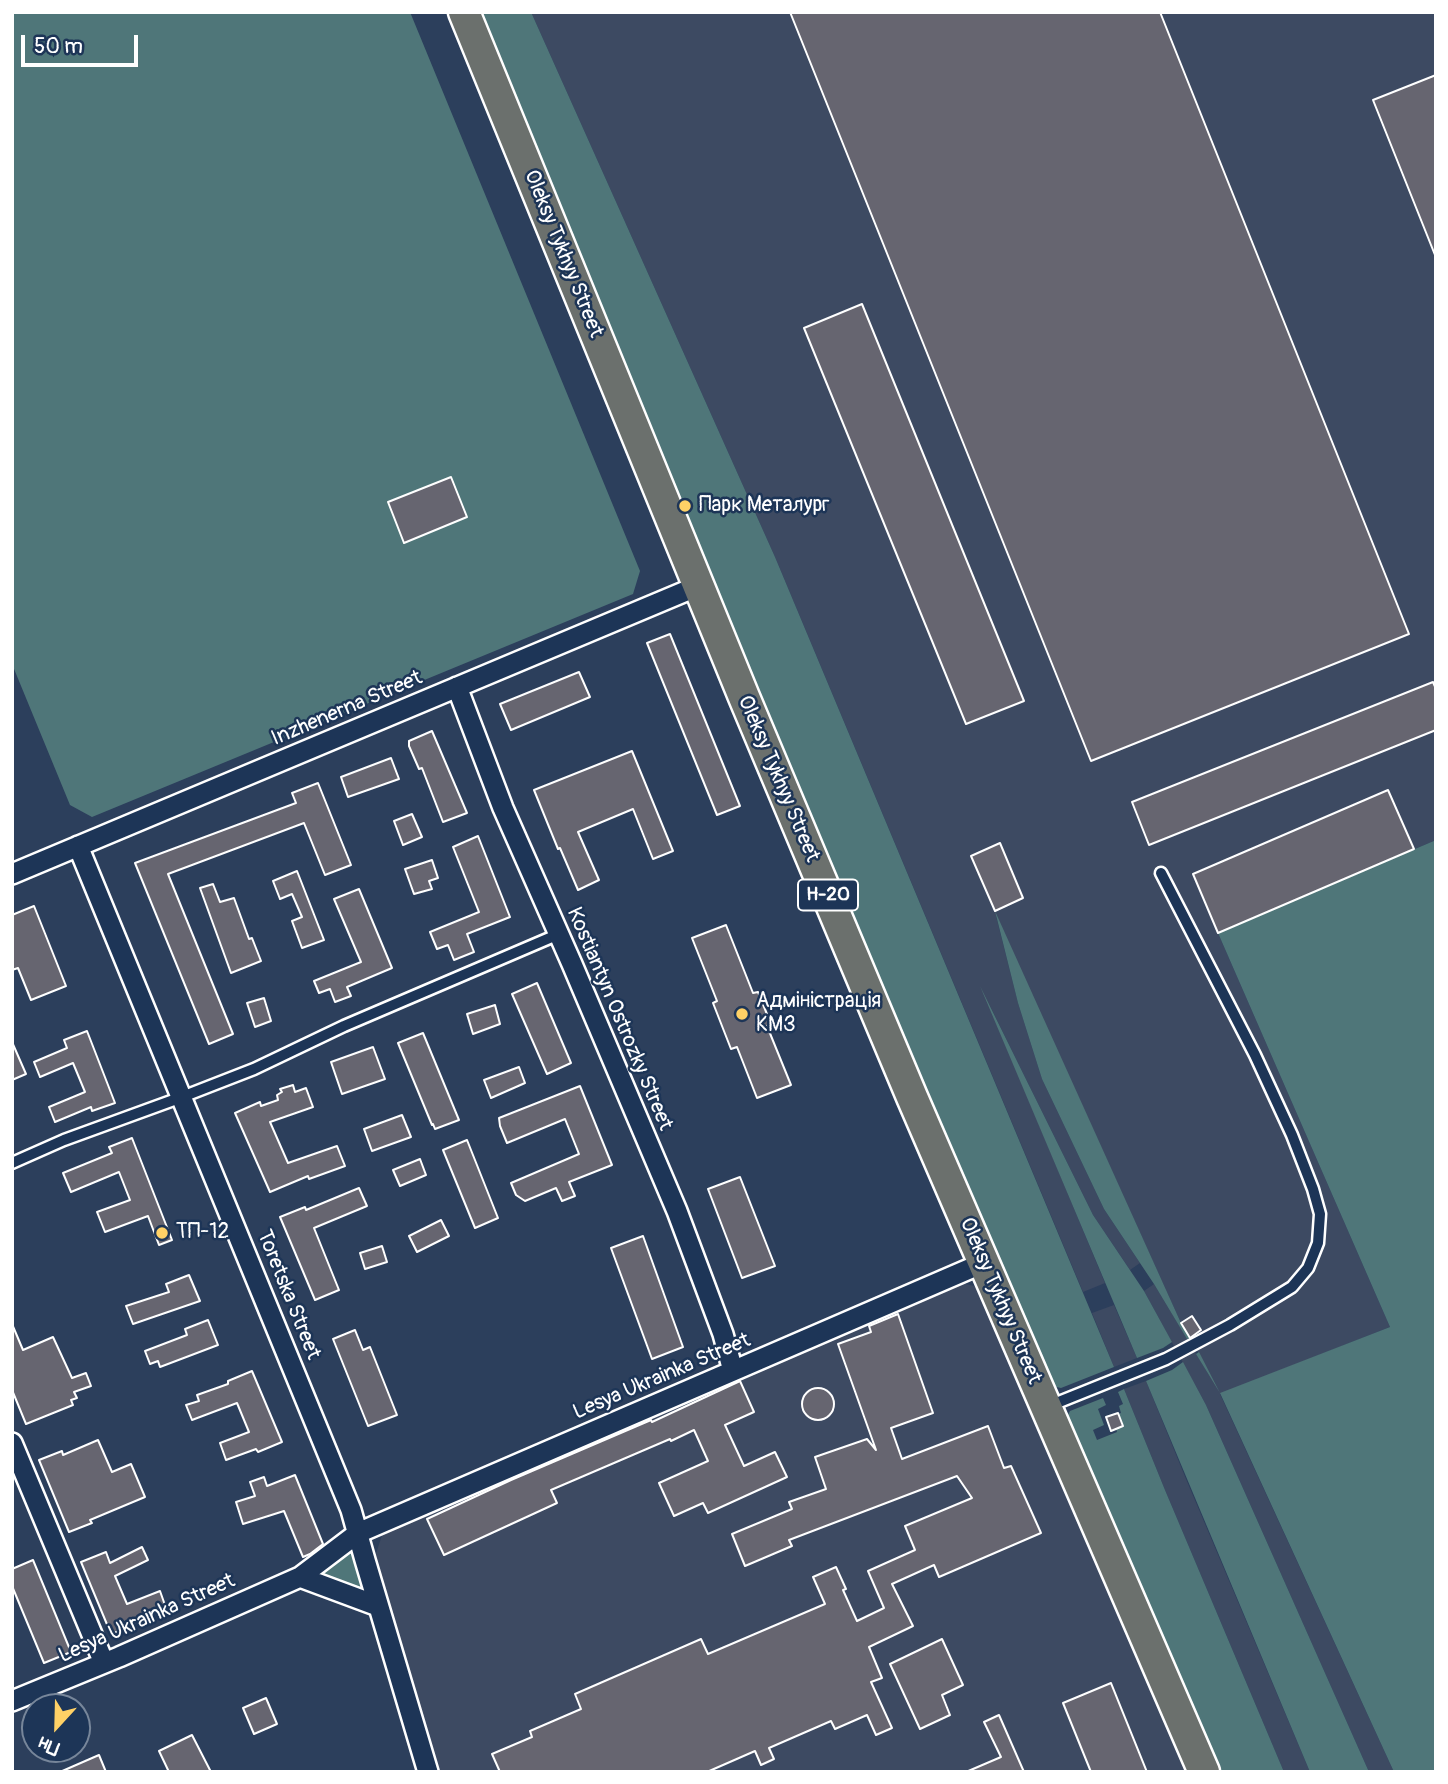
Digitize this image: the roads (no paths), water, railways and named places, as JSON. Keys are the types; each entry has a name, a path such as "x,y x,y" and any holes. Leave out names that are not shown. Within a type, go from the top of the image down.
{"main road":[{"name":"Oleksy Tykhyy Street","path":"464,12 698,586 912,1097 1204,1772"}],"street":[{"name":"Inzhenerna Street","path":"12,874 698,586"},
{"name":"Kostiantyn Ostrozky Street","path":"457,687 503,808 677,1211 723,1334 733,1371"},
{"name":"Toretska Street","path":"78,846 351,1510 428,1772"},
{"name":"Lesya Ukrainka Street","path":"12,1701 300,1577 358,1533 984,1263"},
{"path":"12,1443 103,1663"},
{"path":"300,1577 379,1606"}],"lane":[{"path":"1045,1408 1166,1359 1230,1325 1292,1287 1308,1268 1318,1242 1320,1214 1292,1135 1255,1055 1161,873"},
{"path":"12,1163 64,1140 254,1069 344,1026 559,934"}],"place":[{"name":"Парк Металург","path":"685,506"},
{"name":"Адміністрація КМЗ","path":"742,1014"},
{"name":"ТП-12","path":"162,1233"}]}
